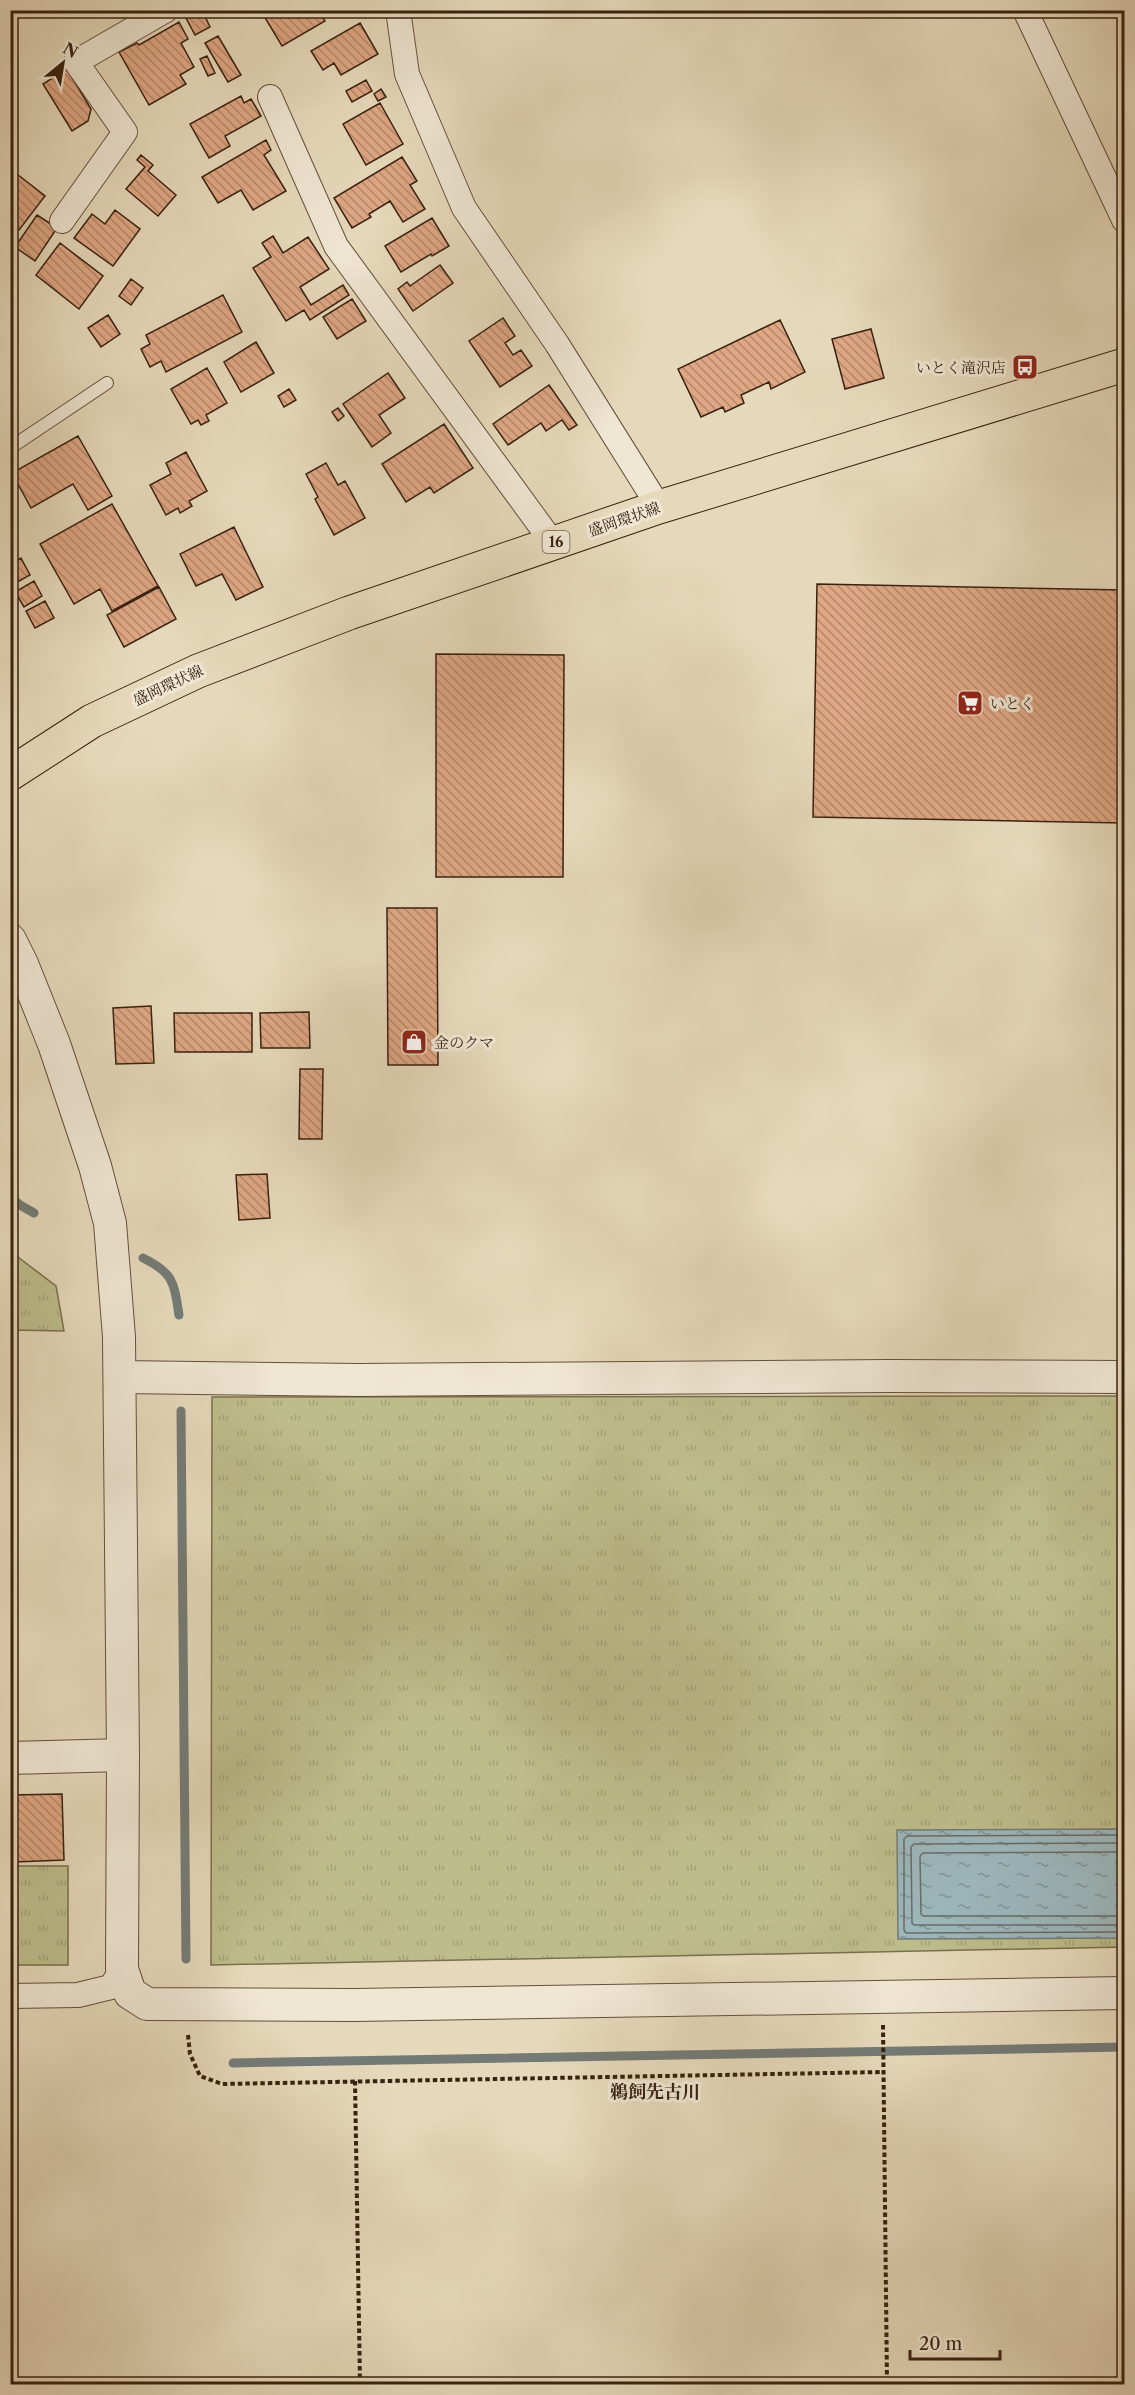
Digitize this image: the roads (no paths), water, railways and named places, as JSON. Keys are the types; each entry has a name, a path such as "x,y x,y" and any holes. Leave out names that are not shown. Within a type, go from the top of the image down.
{"main road":[{"name":"盛岡環状線","path":"10,774 92,721 198,671 349,613 659,507 1125,365"}],"street":[{"path":"62,221 125,132 76,62 166,10"},
{"path":"398,10 407,74 464,208 557,344 659,507"},
{"path":"1025,10 1125,220"},
{"path":"270,97 336,246 553,543"},
{"path":"10,940 54,1044 95,1166 110,1223 120,1336 122,1969 130,1993 147,2004 355,2005 1125,1993"},
{"path":"120,1377 359,1380 889,1376 1125,1377"},
{"path":"10,1758 123,1755"},
{"path":"10,1996 78,1995 111,1987 122,1969"}],"lane":[{"path":"10,448 107,383"}],"water":[{"path":"1124,1829 1124,1938 898,1939 897,1830"}],"waterway":[{"path":"10,1196 34,1213"},
{"path":"143,1258 161,1269 171,1280 179,1315"},
{"path":"181,1411 186,1959"},
{"path":"233,2063 1124,2047"}],"place":[{"name":"いとく滝沢店","path":"1025,367"},
{"name":"いとく","path":"970,703"},
{"name":"金のクマ","path":"414,1042"}],"district":[{"name":"鵜飼先古川","path":"655,2092"}]}
